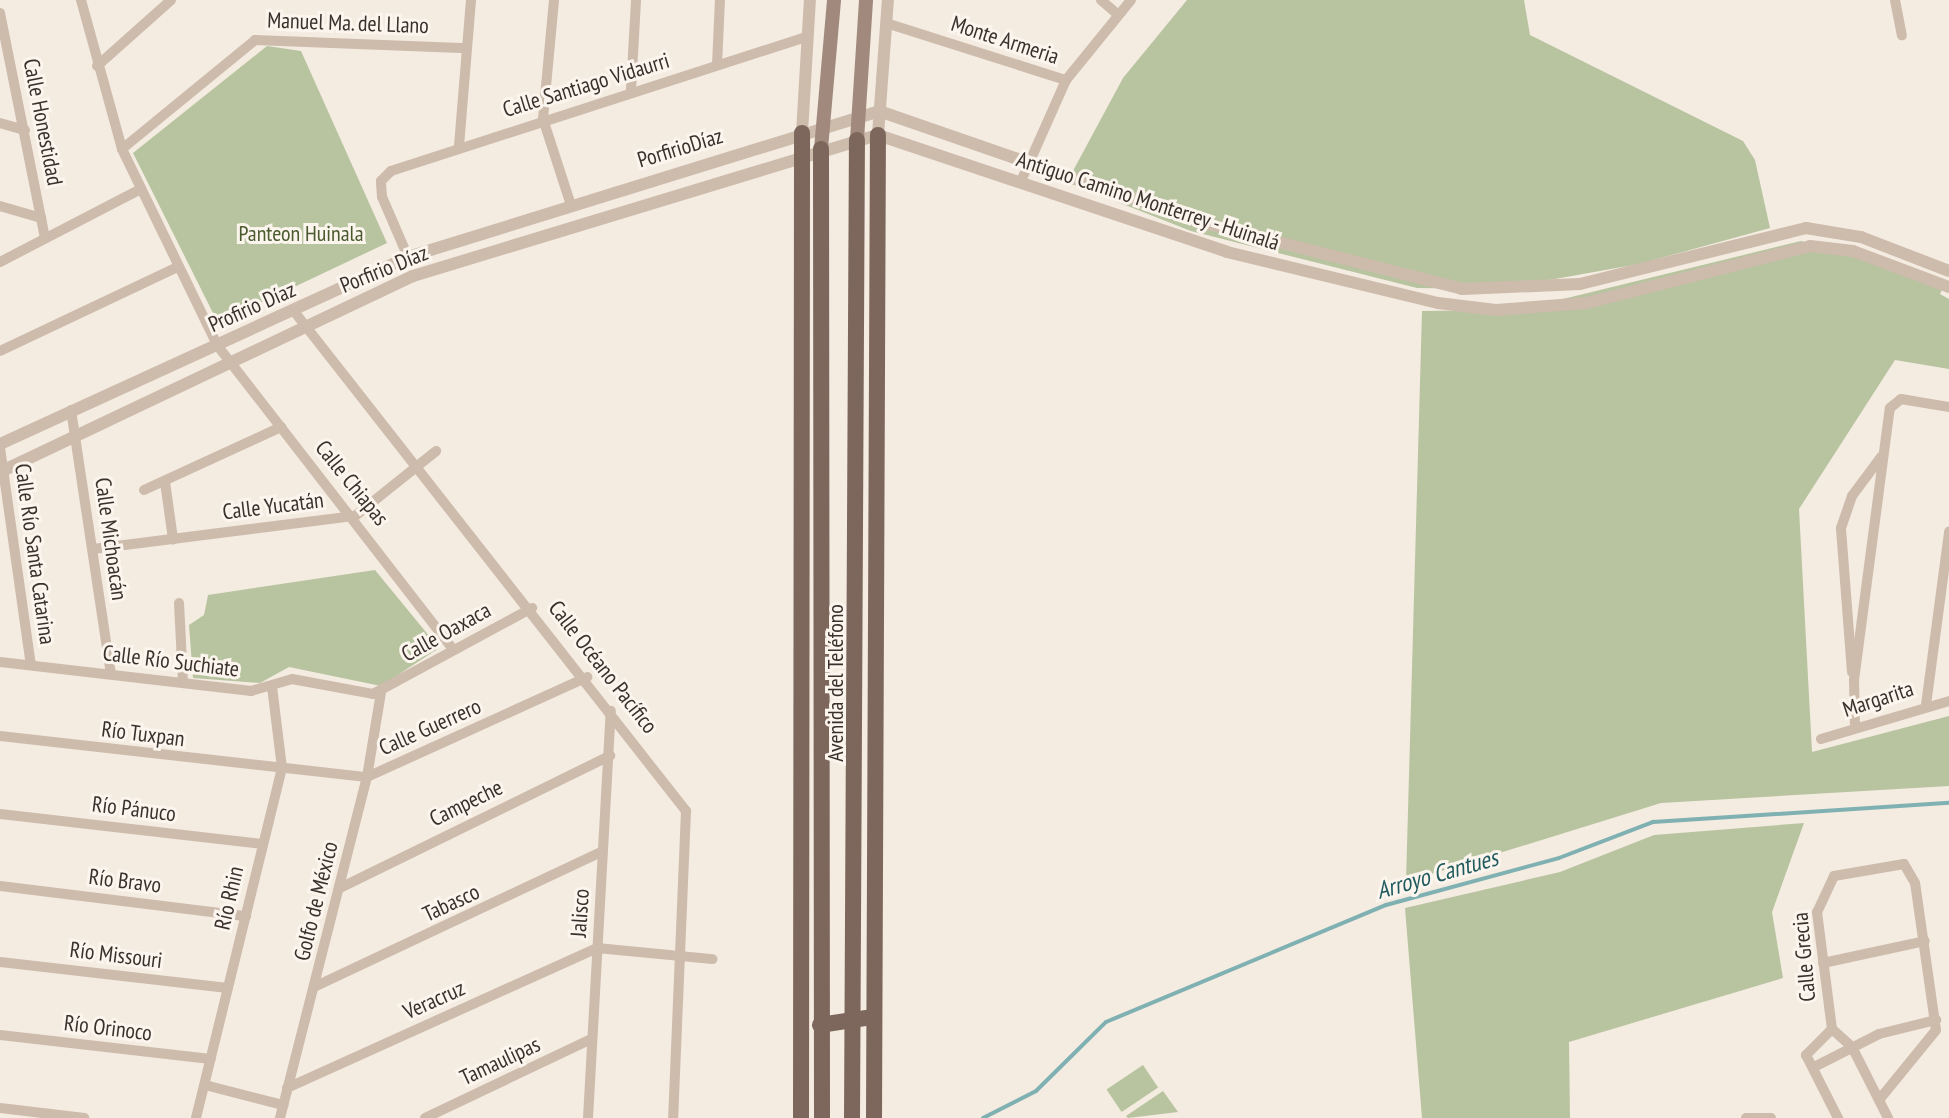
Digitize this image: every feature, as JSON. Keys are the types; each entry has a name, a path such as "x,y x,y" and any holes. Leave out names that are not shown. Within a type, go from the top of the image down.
{"main road":[{"path":"822,1118 820,1025 825,498 821,126 834,0"},
{"path":"857,140 866,0"},
{"path":"801,1118 802,133"},
{"path":"874,1118 878,135"},
{"name":"Avenida del Teléfono","path":"852,1118 855,1020 857,140"},
{"path":"858,405 878,407"},
{"path":"804,498 825,498"},
{"path":"820,1025 875,1016"}],"street":[{"name":"Calle Chiapas","path":"81,0 122,149 139,190 217,345 355,516 453,649"},
{"path":"97,66 171,0"},
{"path":"459,146 471,0"},
{"path":"554,0 543,119 570,202"},
{"path":"631,90 636,0"},
{"path":"717,65 720,0"},
{"path":"802,133 810,0"},
{"path":"802,154 878,135 888,0"},
{"path":"1101,0 1117,14"},
{"path":"1022,179 1066,80 1131,0"},
{"path":"1895,0 1902,35"},
{"name":"Calle Honestidad","path":"0,13 45,239"},
{"name":"Monte Armeria","path":"886,23 1066,80"},
{"name":"Calle Santiago Vidaurri","path":"408,257 381,181 459,146 807,37"},
{"name":"Manuel Ma. del Llano","path":"122,149 255,40 467,48"},
{"name":"PorfirioDíaz","path":"570,202 879,111"},
{"name":"Antiguo Camino Monterrey - Huinalá","path":"879,111 1030,158 1196,221 1462,289 1580,284 1806,228 1861,237 1949,271"},
{"path":"0,123 25,130"},
{"name":"Antiguo Camino Monterrey - Huinalá","path":"878,135 1022,179 1227,252 1465,307 1587,303 1810,246 1853,251 1949,287"},
{"name":"Porfirio Díaz","path":"2,471 227,360 413,276 802,154"},
{"path":"0,262 139,190"},
{"name":"Profirio Díaz","path":"0,446 71,410 408,257 570,202"},
{"path":"0,206 41,218"},
{"path":"0,351 178,267"},
{"name":"Calle Océano Pacífico","path":"293,310 587,677 686,811 673,1118"},
{"path":"1854,680 1883,455 1896,400 1949,407"},
{"name":"Calle Michoacán","path":"71,410 111,674"},
{"path":"144,490 281,427"},
{"name":"Calle Río Santa Catarina","path":"0,446 11,544 31,665"},
{"name":"Calle Yucatán","path":"93,549 355,516 436,451"},
{"path":"1855,727 1841,528 1852,496 1883,455"},
{"path":"165,482 173,539"},
{"path":"1926,705 1949,532"},
{"path":"0,549 11,544"},
{"path":"179,603 183,682"},
{"name":"Calle Oaxaca","path":"381,692 453,649 532,608"},
{"name":"Calle Río Suchiate","path":"0,662 251,691 292,679 381,692"},
{"name":"Calle Guerrero","path":"282,768 367,777 587,677"},
{"name":"Río Rhin","path":"196,1118 282,768 272,686"},
{"name":"Golfo de México","path":"280,1118 367,777 381,692"},
{"name":"Margarita","path":"1821,739 1926,705 1949,701"},
{"name":"Jalisco","path":"588,1118 611,711"},
{"name":"Río Tuxpan","path":"0,736 282,768"},
{"name":"Campeche","path":"340,888 610,756"},
{"name":"Río Pánuco","path":"0,814 262,844"},
{"name":"Tabasco","path":"314,987 603,851"},
{"name":"Calle Grecia","path":"1888,1118 1852,1047 1832,1029 1823,963 1821,891 1834,876 1863,868 1910,868 1925,941 1936,1020"},
{"name":"Río Bravo","path":"0,886 246,916"},
{"path":"1823,963 1925,941"},
{"path":"597,948 712,959"},
{"name":"Veracruz","path":"287,1088 597,948"},
{"name":"Río Missouri","path":"0,962 228,988"},
{"path":"1811,1062 1936,1020 1933,1037 1879,1100"},
{"path":"1811,1062 1832,1029"},
{"name":"Río Orinoco","path":"0,1035 211,1059"},
{"name":"Tamaulipas","path":"425,1118 591,1039"},
{"path":"1811,1062 1838,1118"},
{"path":"205,1085 283,1105"},
{"path":"0,1108 84,1118"},
{"path":"1749,1117 1771,1118"}],"green space":[{"path":"1187,0 1524,0 1530,35 1743,141 1755,160 1770,228 1639,264 1499,289 1417,288 1191,231 1067,182 1123,78"},
{"name":"Panteon Huinala","path":"267,46 301,51 387,243 218,323 133,153"},
{"path":"1801,241 1945,284 1940,294 1949,299 1949,369 1895,360 1799,509 1812,752 1949,716 1949,786 1661,803 1406,882 1422,311 1518,310"},
{"path":"375,570 439,648 381,686 289,667 260,683 193,678 189,625 204,615 208,595"},
{"path":"1804,823 1772,912 1783,978 1569,1042 1570,1118 1422,1118 1405,908 1560,872 1654,835"},
{"path":"1143,1065 1158,1087 1122,1112 1107,1090"},
{"path":"1163,1091 1178,1112 1126,1116"}],"waterway":[{"name":"Arroyo Cantues","path":"983,1118 1036,1091 1106,1022 1386,905 1559,858 1653,822 1949,803"}]}
